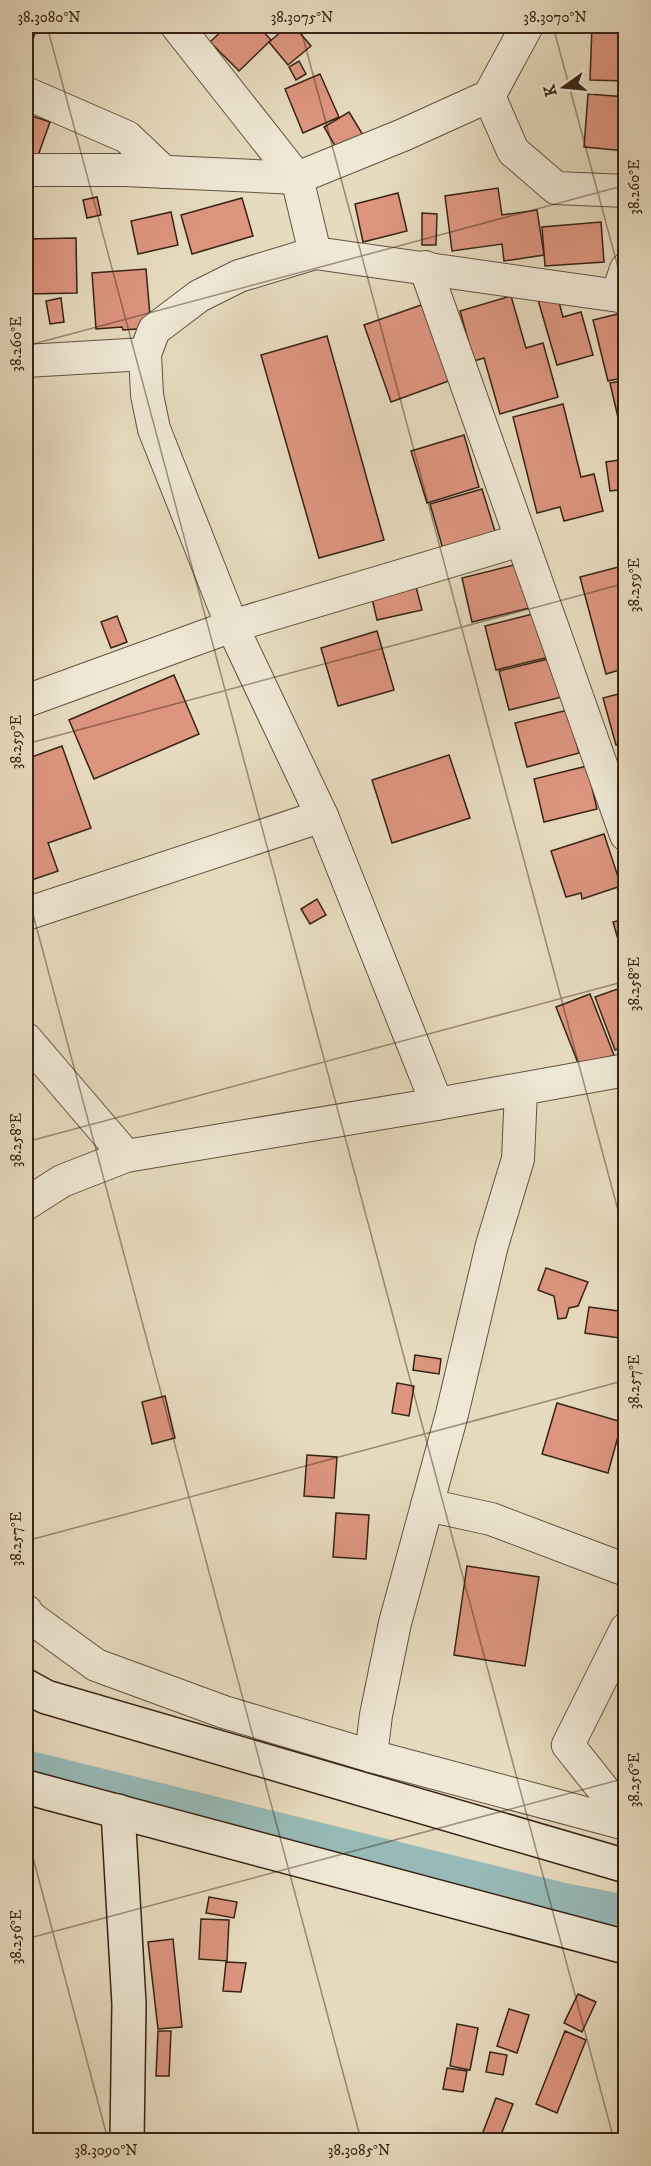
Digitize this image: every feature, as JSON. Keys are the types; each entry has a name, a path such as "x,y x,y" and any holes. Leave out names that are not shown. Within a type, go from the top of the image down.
{"main road":[{"path":"26,1686 46,1698 626,1866"},
{"path":"26,1787 626,1947"},
{"path":"118,1811 129,2004 127,2140"}],"street":[{"path":"177,26 297,178 315,253"},
{"path":"26,170 125,170 297,178 403,135 489,96 526,26"},
{"path":"26,93 127,137 164,172"},
{"path":"489,96 513,151 556,188 626,191"},
{"path":"437,1104 322,816 232,626 154,429 147,395 145,354 154,330 199,296 239,276 315,253 425,267 623,287"},
{"path":"425,267 626,835"},
{"path":"26,361 145,354"},
{"path":"26,701 232,626 521,540"},
{"path":"26,914 322,816"},
{"path":"26,1039 126,1156"},
{"path":"26,1204 62,1181 126,1156 522,1090 626,1070"},
{"path":"371,1756 376,1715 395,1623 452,1414 492,1245 518,1159 522,1090"},
{"path":"427,1505 491,1519 626,1570"},
{"path":"26,1611 30,1617 96,1665 224,1712 371,1756 626,1824"},
{"path":"626,1629 568,1745 626,1818"}],"building":[{"path":"26,26 37,27 26,61"},
{"path":"227,26 258,26 271,40 239,71 210,42"},
{"path":"288,26 294,26 311,46 288,65 269,42"},
{"path":"592,26 626,26 626,81 590,80"},
{"path":"299,61 306,74 296,80 289,67"},
{"path":"320,74 339,117 303,133 285,89"},
{"path":"588,94 626,97 626,151 584,147"},
{"path":"349,112 366,140 341,156 324,127"},
{"path":"26,114 50,122 35,164 26,161"},
{"path":"498,188 502,215 537,210 544,255 504,261 502,244 452,251 445,196"},
{"path":"398,193 407,231 363,242 355,204"},
{"path":"97,197 101,215 87,218 83,200"},
{"path":"242,198 253,236 192,254 181,215"},
{"path":"171,212 178,245 138,254 131,221"},
{"path":"422,213 437,214 436,245 422,245"},
{"path":"601,222 604,262 545,266 542,227"},
{"path":"76,238 77,293 27,294 26,239"},
{"path":"146,269 151,328 96,329 92,273"},
{"path":"557,295 563,317 581,312 593,355 557,365 538,300"},
{"path":"511,296 526,348 543,343 558,397 500,414 484,358 474,361 460,311"},
{"path":"61,298 64,322 50,324 46,301"},
{"path":"427,303 454,379 391,402 364,325"},
{"path":"626,312 626,377 608,381 593,320"},
{"path":"327,336 384,540 319,558 261,355"},
{"path":"626,380 626,452 610,383"},
{"path":"563,404 581,477 594,474 603,511 564,521 560,507 537,513 513,417"},
{"path":"464,435 479,487 427,503 411,451"},
{"path":"626,459 626,489 610,491 606,462"},
{"path":"482,489 498,541 445,556 430,504"},
{"path":"522,563 533,607 472,622 462,578"},
{"path":"626,565 626,668 606,674 580,577"},
{"path":"415,583 422,610 377,620 371,594"},
{"path":"537,613 549,657 496,670 485,626"},
{"path":"117,616 127,642 111,648 101,622"},
{"path":"377,631 394,690 338,706 321,648"},
{"path":"552,658 562,697 509,710 499,671"},
{"path":"174,675 199,734 94,779 69,720"},
{"path":"626,692 626,742 616,745 603,698"},
{"path":"568,710 579,753 527,767 515,723"},
{"path":"62,746 91,828 48,843 58,871 26,882 26,759"},
{"path":"449,755 470,818 392,843 372,780"},
{"path":"587,766 597,809 544,822 534,779"},
{"path":"604,834 621,886 582,899 581,893 566,897 551,851"},
{"path":"317,899 326,915 310,924 301,909"},
{"path":"626,919 626,967 613,922"},
{"path":"626,986 626,1046 615,1050 595,997"},
{"path":"590,994 614,1055 580,1068 556,1007"},
{"path":"546,1268 588,1282 578,1306 569,1308 566,1318 558,1319 554,1296 538,1290"},
{"path":"589,1307 626,1312 626,1339 585,1333"},
{"path":"415,1355 441,1359 439,1374 413,1370"},
{"path":"397,1383 414,1386 409,1416 392,1413"},
{"path":"165,1396 175,1438 152,1444 142,1402"},
{"path":"557,1403 622,1422 608,1473 542,1454"},
{"path":"307,1455 337,1457 334,1498 304,1496"},
{"path":"336,1513 369,1515 366,1559 333,1557"},
{"path":"467,1566 539,1577 525,1666 454,1655"},
{"path":"209,1897 237,1902 234,1918 206,1913"},
{"path":"201,1919 229,1920 227,1961 199,1959"},
{"path":"173,1939 182,2027 158,2029 148,1942"},
{"path":"226,1962 246,1963 241,1992 223,1991"},
{"path":"578,1994 596,2002 582,2032 564,2023"},
{"path":"509,2009 529,2015 517,2053 497,2046"},
{"path":"457,2024 478,2028 470,2070 450,2066"},
{"path":"158,2031 171,2031 169,2076 156,2076"},
{"path":"565,2031 586,2040 557,2113 536,2104"},
{"path":"490,2052 507,2055 503,2075 486,2072"},
{"path":"447,2068 467,2071 463,2092 443,2089"},
{"path":"496,2098 513,2104 499,2140 480,2140"}],"waterway":[{"path":"26,1766 564,1899 626,1911"}]}
